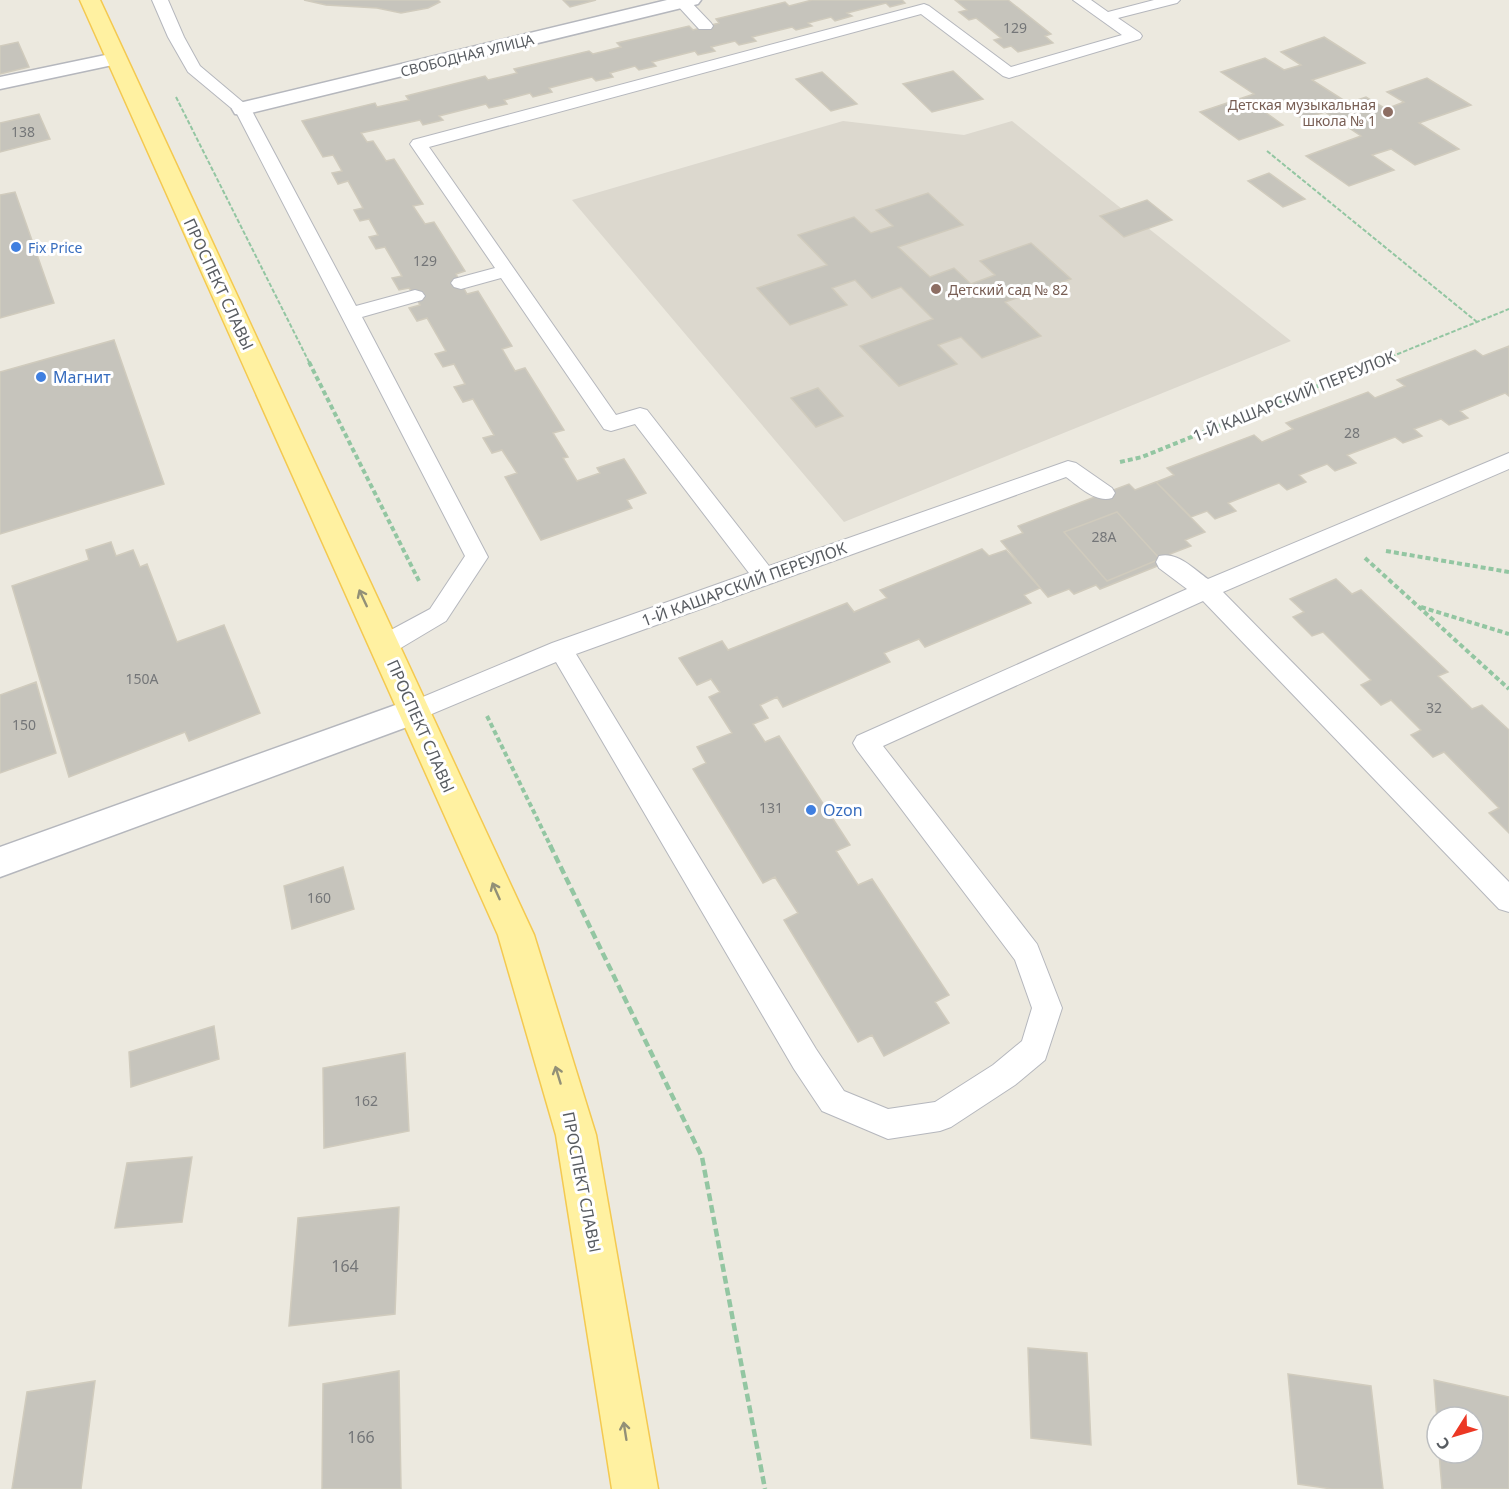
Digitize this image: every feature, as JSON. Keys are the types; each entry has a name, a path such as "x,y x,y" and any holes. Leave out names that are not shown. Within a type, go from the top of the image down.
{"main road":[{"name":"ПРОСПЕКТ СЛАВЫ","path":"90,0 516,935 576,1135 635,1489"}],"street":[{"name":"СВОБОДНАЯ УЛИЦА","path":"243,109 684,1"},
{"path":"0,84 115,59"},
{"path":"0,862 415,711"}],"lane":[{"path":"160,0 176,37 194,69 243,109 477,557 438,615 385,645"},
{"path":"765,577 640,415 611,424 419,144 924,9 1009,73 1134,36 1081,0"},
{"path":"1106,17 1172,0"},
{"path":"684,1 705,26"},
{"path":"723,44 737,59"},
{"path":"461,283 506,271"},
{"path":"351,314 415,296"},
{"path":"561,650 805,1059 834,1101 888,1124 940,1116 1004,1075 1034,1050 1047,1008 1027,953 866,742 1206,590 1344,539 1509,459"},
{"name":"1-Й КАШАРСКИЙ ПЕРЕУЛОК","path":"415,711 561,650 1068,468 1075,472"},
{"path":"1075,472 1104,493"},
{"path":"1167,562 1206,590 1509,900"}],"path":[{"path":"172,88 424,591"},
{"path":"1267,151 1477,322"},
{"name":"1-Й КАШАРСКИЙ ПЕРЕУЛОК","path":"1075,472 1142,457 1509,309"},
{"path":"1344,539 1509,572"},
{"path":"1344,539 1509,689"},
{"path":"1418,607 1509,634"},
{"path":"473,687 702,1157 765,1489"}],"shaded area":[{"name":"Детский сад № 82","path":"843,121 964,135 1012,121 1122,209 1100,216 1124,237 1148,228 1291,341 844,522 572,200"}],"building":[{"path":"304,0 438,0 440,2 428,8 401,13 377,8 326,5"},
{"path":"563,0 596,0 570,7"},
{"path":"812,0 902,0 905,3 890,7 886,3 847,13 852,16 835,21 831,17 808,23 812,26 796,30 792,27 752,37 756,41 739,45 735,41 711,47 715,51 698,55 695,51 652,62 656,66 639,70 635,66 610,73 613,77 596,81 592,77 549,88 552,92 533,97 530,93 504,100 507,104 489,108 486,104 439,116 443,120 423,125 420,120 361,133 367,142 373,141 386,161 394,159 423,204 413,206 425,224 434,222 465,271 456,274 467,294 478,291 512,346 502,349 515,371 525,368 564,430 553,433 568,457 563,458 577,481 600,473 597,468 624,459 646,493 627,500 632,508 541,540 505,477 517,473 502,450 492,453 483,438 494,435 473,399 463,402 454,387 465,384 454,364 443,367 435,354 446,351 427,318 417,321 409,308 420,305 415,296 409,288 399,290 392,278 402,276 385,247 376,249 369,237 378,235 369,219 360,221 354,210 363,208 348,181 338,184 332,173 342,171 333,155 323,157 302,121 375,103 377,107 409,100 406,96 485,76 488,80 517,73 514,69 589,51 593,54 621,47 617,43 689,26 693,30 719,23 716,19 785,2 789,6"},
{"path":"955,0 1008,0 1051,34 1045,36 1053,43 1018,52 1011,46 1004,48 994,40 1001,38 976,18 969,20 959,12 967,10"},
{"name":"Детская музыкальная школа № 1","path":"1324,37 1365,63 1312,80 1348,103 1366,97 1386,109 1404,102 1387,92 1427,78 1471,105 1419,123 1459,149 1415,165 1391,149 1372,155 1394,170 1349,186 1306,156 1361,136 1325,112 1303,119 1283,106 1265,112 1283,125 1239,140 1200,112 1254,94 1221,72 1265,58 1284,70 1301,65 1281,52"},
{"path":"18,42 29,67 0,74 0,46"},
{"path":"953,71 983,99 932,112 903,84"},
{"path":"822,72 857,104 831,111 796,79"},
{"path":"39,114 50,139 0,152 0,123"},
{"path":"1269,173 1305,199 1283,207 1248,181"},
{"path":"15,192 54,303 0,318 0,195"},
{"path":"928,193 963,225 898,247 930,277 954,268 971,284 995,275 980,261 1031,243 1071,279 1005,302 1041,336 982,358 961,337 938,345 957,364 899,386 860,346 933,319 901,287 872,298 855,280 832,288 847,305 790,325 757,288 827,265 798,235 854,217 871,233 893,226 876,210"},
{"path":"1147,200 1172,220 1124,237 1100,216"},
{"path":"114,340 164,484 0,534 0,372"},
{"path":"1509,346 1509,396 1505,393 1460,411 1468,418 1449,425 1441,419 1414,429 1422,436 1403,443 1395,437 1347,455 1356,463 1335,471 1327,464 1299,475 1306,482 1287,490 1279,483 1228,503 1236,511 1215,519 1207,511 1191,517 1156,482 1174,475 1167,468 1254,435 1262,442 1293,429 1286,423 1368,392 1375,398 1405,386 1397,380 1475,350 1483,356"},
{"path":"818,388 843,416 816,427 791,398"},
{"path":"1156,482 1205,532 1185,540 1191,546 1170,554 1175,559 1100,589 1096,585 1074,594 1069,589 1048,597 1001,541 1023,533 1018,526 1129,484 1135,490"},
{"path":"1117,512 1160,559 1107,581 1064,532"},
{"path":"111,542 116,556 133,550 140,567 147,564 177,642 224,625 260,713 189,741 185,732 69,777 12,586 89,560 86,550"},
{"path":"982,549 989,556 1006,550 1040,588 1024,595 1031,603 925,647 919,639 884,653 890,662 783,707 777,697 760,705 768,718 753,724 765,742 779,736 850,845 836,851 858,885 872,879 949,995 935,1002 949,1023 884,1056 872,1035 858,1042 784,920 798,913 775,877 763,883 693,769 706,763 697,747 732,733 709,697 720,692 711,679 697,685 679,658 722,641 728,650 847,603 854,612 887,598 880,590"},
{"path":"1336,579 1352,594 1361,590 1448,672 1438,676 1472,709 1482,705 1509,730 1509,833 1489,813 1499,808 1444,752 1433,757 1411,735 1421,730 1391,700 1381,705 1361,685 1371,680 1323,632 1312,636 1293,617 1304,612 1290,599"},
{"path":"36,682 56,753 0,773 0,695"},
{"path":"343,867 354,909 292,929 284,886"},
{"path":"214,1026 219,1059 131,1087 129,1052"},
{"path":"405,1053 409,1131 324,1148 323,1068"},
{"path":"192,1157 182,1222 115,1228 127,1163"},
{"path":"399,1207 395,1314 289,1326 298,1218"},
{"path":"1028,1348 1087,1353 1091,1445 1031,1438"},
{"path":"399,1371 401,1489 322,1489 323,1384"},
{"path":"1288,1374 1371,1386 1383,1489 1332,1489 1298,1484"},
{"path":"1434,1380 1509,1397 1509,1489 1442,1489 1440,1465 1485,1465 1485,1405 1436,1405"},
{"path":"95,1381 81,1489 12,1489 27,1392"}],"place":[{"name":"Детская музыкальная школа № 1","path":"1388,112"},
{"name":"Fix Price","path":"16,247"},
{"name":"Детский сад № 82","path":"936,289"},
{"name":"Магнит","path":"41,377"},
{"name":"Ozon","path":"811,810"}]}
